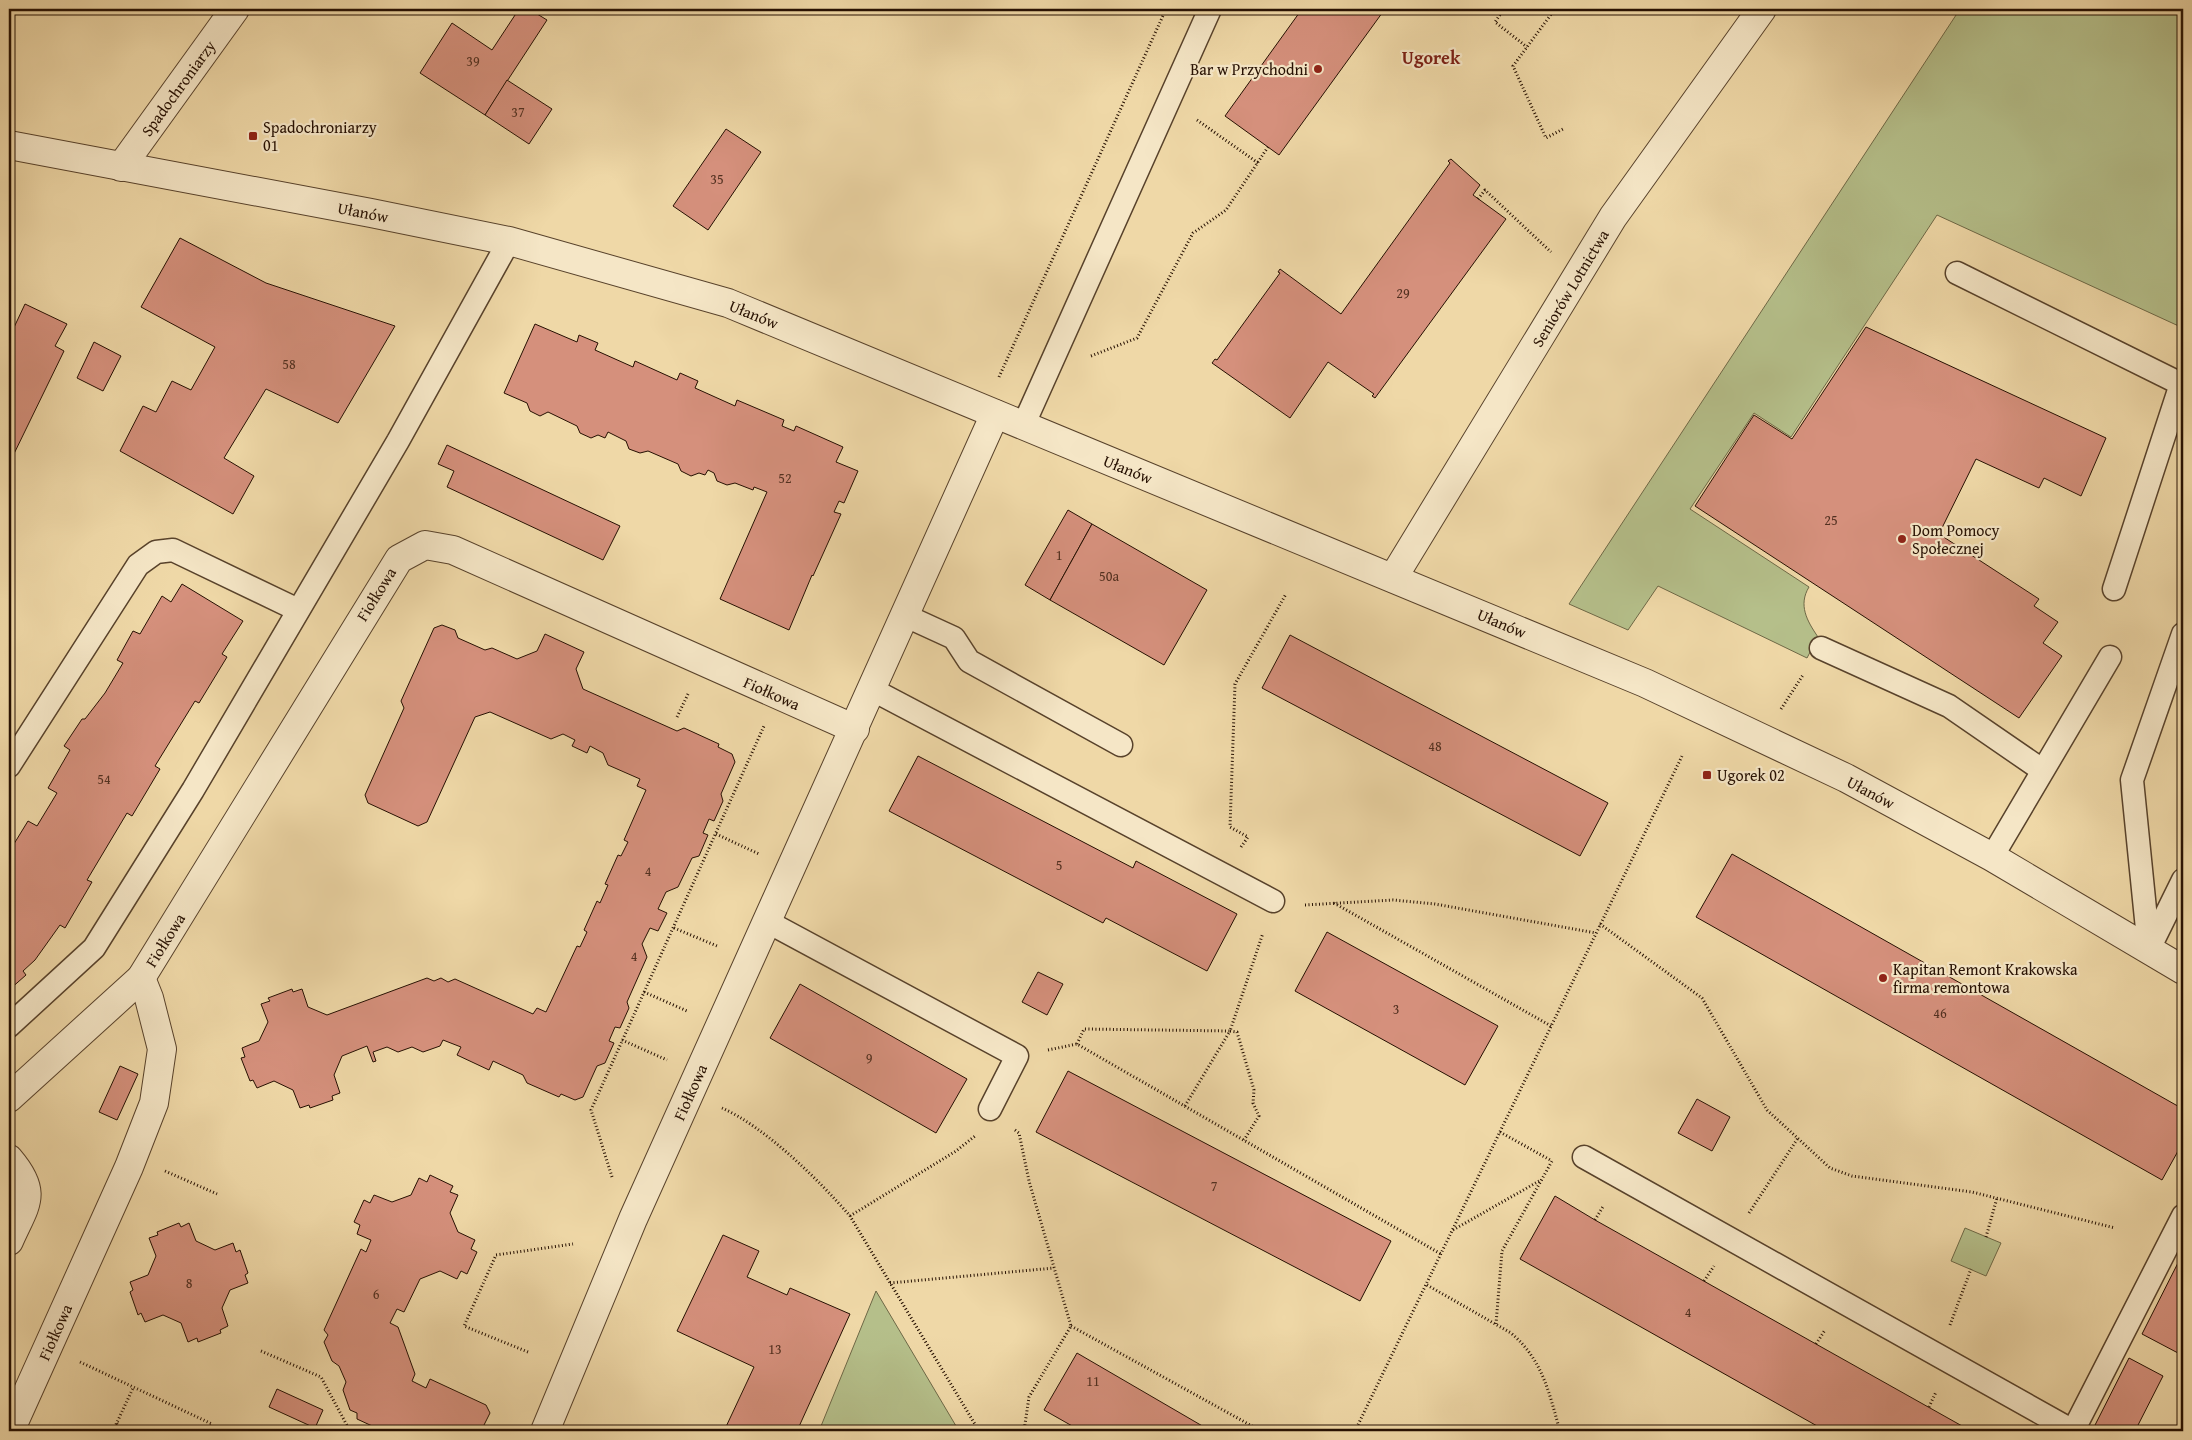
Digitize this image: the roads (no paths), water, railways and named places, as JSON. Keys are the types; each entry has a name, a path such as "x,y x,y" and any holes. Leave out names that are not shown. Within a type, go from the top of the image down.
{"street":[{"name":"Spadochroniarzy","path":"121,167 235,9"},
{"name":"Seniorów Lotnictwa","path":"1393,578 1613,217 1762,9"},
{"name":"Ułanów","path":"9,145 509,241 728,303 1645,683 1846,778 1992,857 2183,970"},
{"name":"Fiołkowa","path":"545,1431 633,1219 766,920 906,616 995,414"},
{"name":"Fiołkowa","path":"9,1098 141,978 398,558 424,545 454,550 854,729"},
{"name":"Fiołkowa","path":"10,1431 129,1166 154,1103 162,1049 149,998 141,978"},
{"path":"9,1159 24,1179 27,1190 26,1200 9,1241"}],"lane":[{"path":"1023,426 1210,9"},
{"path":"9,1026 94,948 193,790 398,441 509,241"},
{"path":"1956,273 2182,384 2114,590"},
{"path":"9,766 138,565 156,552 173,550 298,610"},
{"path":"906,616 954,638 969,661 1121,745"},
{"path":"2149,949 2132,780 2183,634"},
{"path":"1821,648 1950,706 2042,770"},
{"path":"1992,857 2110,657"},
{"path":"872,690 1273,901"},
{"path":"2149,949 2183,880"},
{"path":"766,920 1017,1056 990,1109"},
{"path":"1584,1157 2073,1431 2183,1216"}],"place":[{"name":"Bar w Przychodni","path":"1318,69"},
{"name":"Spadochroniarzy 01","path":"253,136"},
{"name":"Dom Pomocy Społecznej","path":"1902,539"},
{"name":"Ugorek 02","path":"1707,775"},
{"name":"Kapitan Remont Krakowska firma remontowa","path":"1883,978"}],"district":[{"name":"Ugorek","path":"1431,57"}]}
